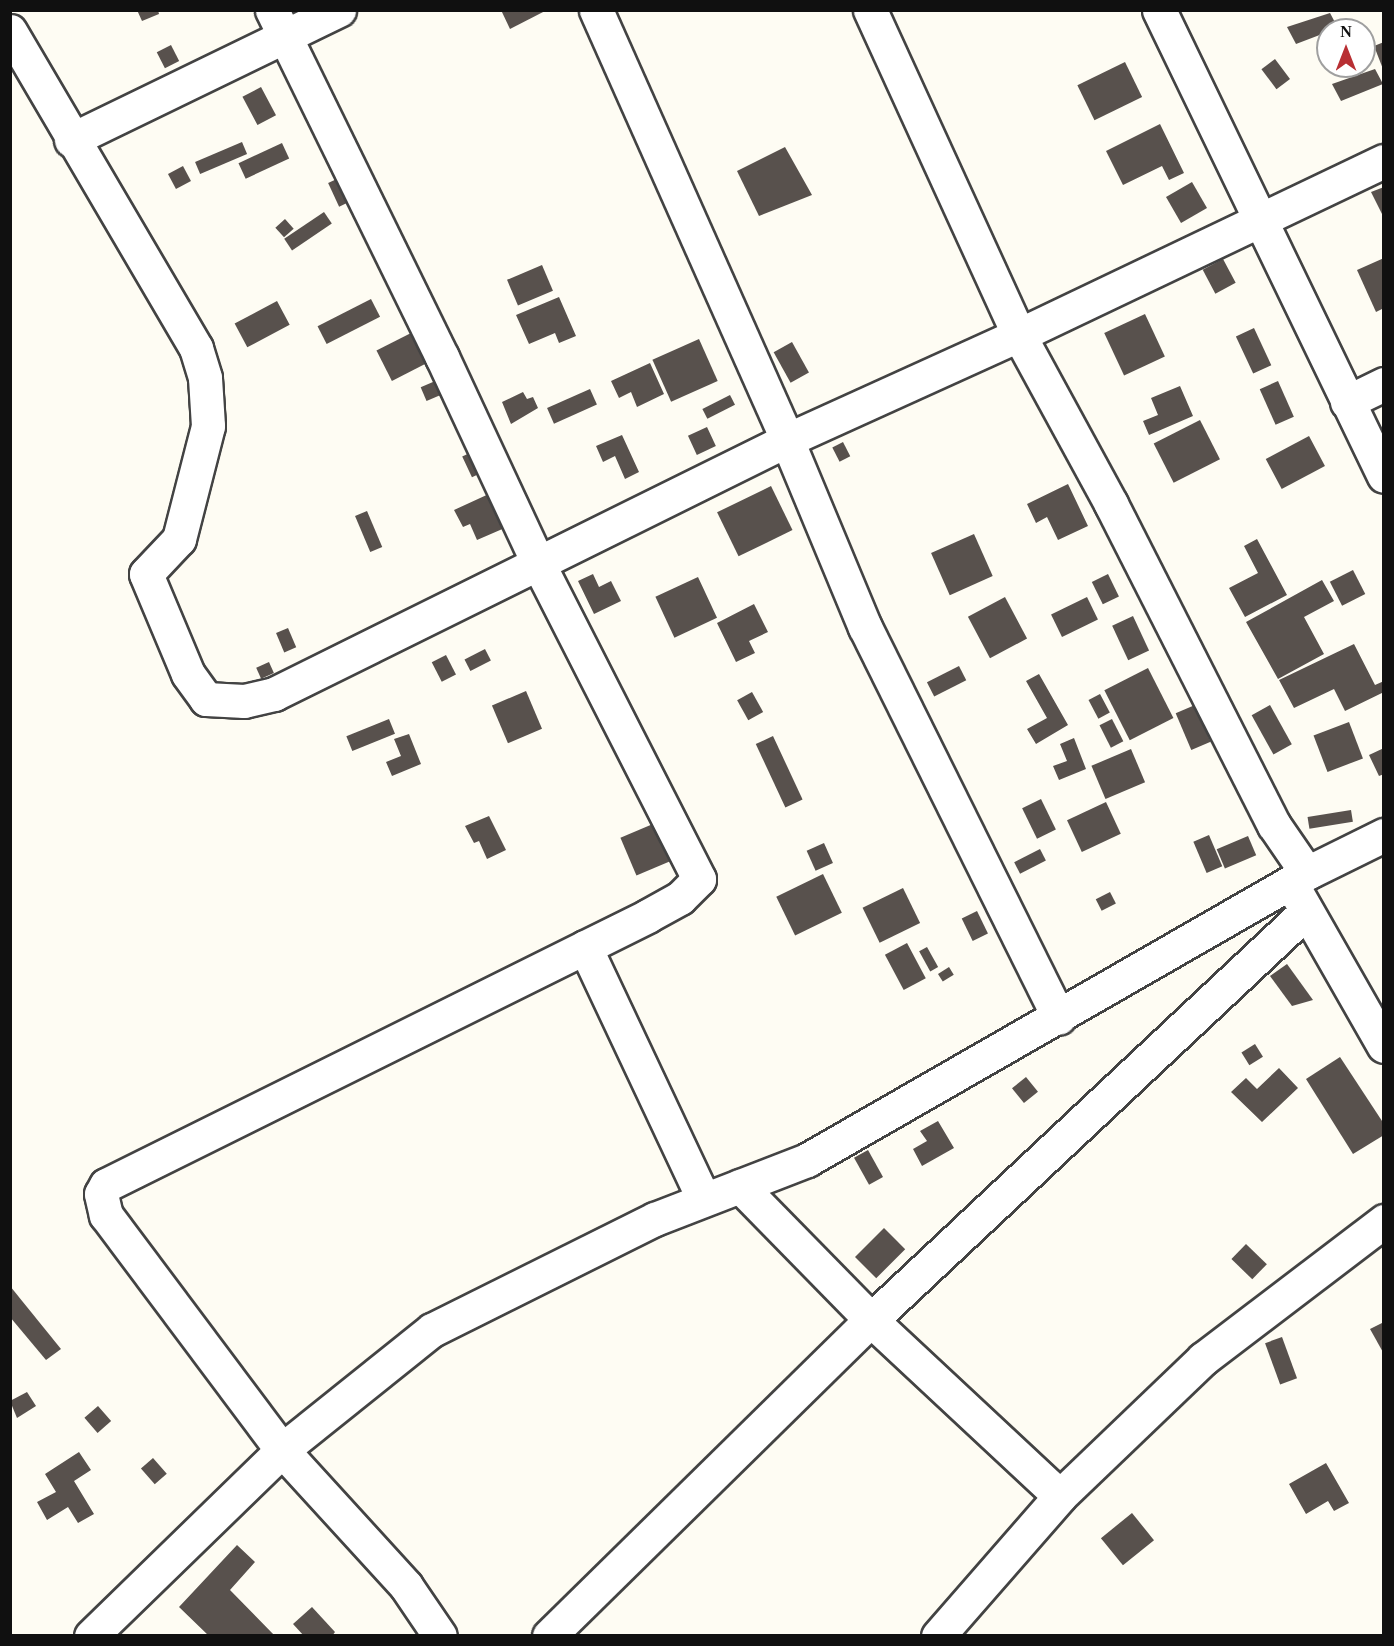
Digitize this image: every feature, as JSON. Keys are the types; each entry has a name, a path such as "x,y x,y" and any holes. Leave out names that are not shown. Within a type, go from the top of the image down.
{"street":[{"path":"71,140 279,23 339,10"},
{"path":"596,10 787,440 865,627 1059,1017"},
{"path":"870,10 1019,335 1111,504 1274,825 1299,878 1306,912 1383,1046"},
{"path":"1159,10 1383,476"},
{"path":"279,23 537,561 699,879 680,898 488,999 106,1185 100,1202 106,1215 282,1450 406,1586 440,1635"},
{"path":"10,31 71,140 196,348 205,378 208,426 179,539 146,574 188,674 206,699 244,701 274,694 537,561 787,440 1019,335 1383,161"},
{"path":"1347,402 1383,384"},
{"path":"91,1635 282,1450 432,1330 549,1269 704,1198 807,1160 1299,878 1383,835"},
{"path":"549,1635 871,1320 1306,912"},
{"path":"585,947 704,1198"},
{"path":"740,1186 871,1320 1060,1496"},
{"path":"938,1635 1060,1496 1203,1359 1383,1221"}],"building":[{"path":"137,10 158,10 159,14 142,21"},
{"path":"501,10 547,10 510,29"},
{"path":"1330,13 1333,18 1316,18 1316,36 1296,44 1287,27"},
{"path":"1384,42 1384,69 1376,51 1376,45"},
{"path":"171,45 179,61 165,68 157,52"},
{"path":"1275,59 1290,79 1276,89 1261,69"},
{"path":"1125,62 1142,97 1094,120 1077,85"},
{"path":"1376,71 1383,84 1341,101 1332,84 1349,78 1376,78"},
{"path":"261,87 276,115 257,125 242,97"},
{"path":"1160,124 1184,173 1169,180 1162,166 1123,185 1106,151"},
{"path":"242,142 247,154 200,174 195,162"},
{"path":"282,143 289,158 246,179 238,163"},
{"path":"785,147 812,195 759,216 737,171"},
{"path":"183,166 191,181 176,189 168,174"},
{"path":"339,178 350,202 339,207 328,183"},
{"path":"1192,182 1207,208 1181,223 1166,197"},
{"path":"1384,187 1384,218 1371,192"},
{"path":"324,212 332,224 292,250 284,239"},
{"path":"285,219 294,229 284,237 275,228"},
{"path":"1384,258 1384,308 1376,312 1357,270"},
{"path":"1223,259 1236,283 1215,294 1203,270"},
{"path":"542,265 553,291 518,306 507,280"},
{"path":"559,297 576,336 559,343 555,333 529,344 516,315"},
{"path":"371,299 380,317 327,344 318,326"},
{"path":"277,301 290,325 247,347 235,324"},
{"path":"1145,314 1165,357 1124,376 1104,333"},
{"path":"1254,328 1271,365 1253,374 1236,336"},
{"path":"413,332 428,362 392,381 376,351"},
{"path":"699,339 718,381 671,402 652,360"},
{"path":"792,342 809,373 791,383 774,352"},
{"path":"650,363 664,394 637,407 631,392 619,398 611,381"},
{"path":"440,379 446,393 427,401 421,387"},
{"path":"1278,381 1294,417 1276,425 1260,389"},
{"path":"1180,386 1193,416 1149,435 1143,421 1158,415 1151,398"},
{"path":"590,389 597,405 554,424 547,408"},
{"path":"523,392 527,399 533,397 538,408 511,424 502,402"},
{"path":"730,395 735,405 707,419 702,409"},
{"path":"1200,420 1220,459 1174,483 1154,444"},
{"path":"707,427 716,446 697,455 688,436"},
{"path":"622,435 639,472 625,479 615,456 603,462 596,446"},
{"path":"1309,436 1325,466 1282,489 1266,459"},
{"path":"843,442 850,456 840,462 832,447"},
{"path":"474,451 484,472 472,477 462,456"},
{"path":"1068,484 1088,526 1058,540 1047,517 1036,523 1027,504"},
{"path":"771,486 792,530 739,556 717,512"},
{"path":"491,493 507,527 477,540 470,524 463,527 454,510"},
{"path":"367,511 382,547 370,552 355,516"},
{"path":"974,534 993,576 950,595 931,553"},
{"path":"1257,539 1287,595 1245,617 1229,588 1258,573 1244,546"},
{"path":"1353,570 1365,594 1342,606 1330,582"},
{"path":"593,574 599,587 611,581 621,601 594,614 578,581"},
{"path":"1108,574 1119,596 1103,604 1092,582"},
{"path":"698,577 717,618 674,638 655,597"},
{"path":"1322,580 1334,601 1304,617 1324,654 1278,679 1246,622"},
{"path":"1005,597 1027,638 990,658 968,617"},
{"path":"1087,597 1098,619 1062,637 1051,615"},
{"path":"754,604 768,632 749,641 755,653 736,662 717,623"},
{"path":"1133,616 1149,650 1128,660 1112,626"},
{"path":"288,628 296,647 284,652 276,633"},
{"path":"1354,644 1375,685 1384,681 1384,692 1345,711 1334,689 1294,708 1279,680"},
{"path":"485,649 491,661 470,671 465,659"},
{"path":"446,655 456,675 442,682 432,662"},
{"path":"269,662 274,673 261,679 256,668"},
{"path":"959,666 966,680 934,697 927,682"},
{"path":"1148,668 1173,718 1130,740 1104,690"},
{"path":"1039,674 1068,725 1036,744 1027,729 1047,718 1026,681"},
{"path":"526,691 542,729 508,743 492,705"},
{"path":"752,692 763,712 748,720 737,700"},
{"path":"1100,694 1110,713 1098,719 1089,700"},
{"path":"1195,705 1211,742 1191,750 1176,713"},
{"path":"1270,705 1292,744 1273,755 1252,715"},
{"path":"389,719 395,734 352,751 346,736"},
{"path":"1112,719 1123,741 1111,748 1100,725"},
{"path":"1349,722 1363,758 1328,772 1314,736"},
{"path":"409,734 421,764 392,776 386,762 401,756 394,739"},
{"path":"773,736 803,799 785,807 756,744"},
{"path":"1074,738 1086,769 1059,780 1053,766 1067,761 1060,744"},
{"path":"1384,748 1384,774 1379,776 1369,755"},
{"path":"1131,749 1145,782 1105,799 1091,766"},
{"path":"1041,799 1056,830 1037,839 1022,808"},
{"path":"1106,802 1121,834 1082,852 1067,820"},
{"path":"1351,810 1353,822 1309,829 1308,817"},
{"path":"489,816 506,850 487,859 479,841 474,843 465,826"},
{"path":"660,821 676,859 636,876 620,838"},
{"path":"1209,835 1222,866 1207,873 1193,842"},
{"path":"1248,836 1256,855 1225,869 1217,849"},
{"path":"824,843 833,863 816,871 807,851"},
{"path":"1040,849 1046,861 1020,874 1014,862"},
{"path":"823,874 842,913 795,935 776,897"},
{"path":"903,888 920,923 880,943 863,908"},
{"path":"1110,892 1116,904 1102,911 1096,899"},
{"path":"977,911 988,933 973,941 962,918"},
{"path":"907,943 926,978 904,990 885,955"},
{"path":"927,947 938,967 930,971 919,951"},
{"path":"1287,964 1313,1000 1292,1006 1270,976"},
{"path":"949,967 954,975 943,982 938,974"},
{"path":"1255,1044 1263,1057 1249,1065 1241,1052"},
{"path":"1340,1057 1384,1124 1384,1135 1353,1154 1306,1079"},
{"path":"1279,1068 1298,1088 1262,1122 1231,1092 1246,1078 1257,1089"},
{"path":"1026,1077 1038,1092 1024,1103 1012,1088"},
{"path":"938,1121 954,1148 922,1166 913,1149 927,1141 920,1131"},
{"path":"868,1150 883,1177 869,1185 854,1158"},
{"path":"884,1228 905,1249 876,1278 855,1257"},
{"path":"1246,1244 1267,1264 1252,1279 1231,1259"},
{"path":"10,1286 61,1349 46,1360 10,1317"},
{"path":"1384,1322 1384,1354 1370,1329"},
{"path":"1282,1337 1297,1378 1280,1385 1265,1343"},
{"path":"27,1392 36,1406 17,1418 10,1401"},
{"path":"98,1406 111,1421 98,1433 84,1418"},
{"path":"79,1452 91,1470 74,1481 94,1514 78,1523 68,1507 47,1520 37,1502 56,1492 45,1474"},
{"path":"153,1458 167,1474 155,1484 141,1468"},
{"path":"1326,1463 1349,1503 1334,1511 1328,1501 1306,1514 1289,1484"},
{"path":"1132,1513 1154,1540 1123,1565 1101,1538"},
{"path":"237,1545 255,1562 230,1590 275,1636 209,1636 179,1607"},
{"path":"312,1607 335,1632 332,1636 304,1636 293,1624"}]}
